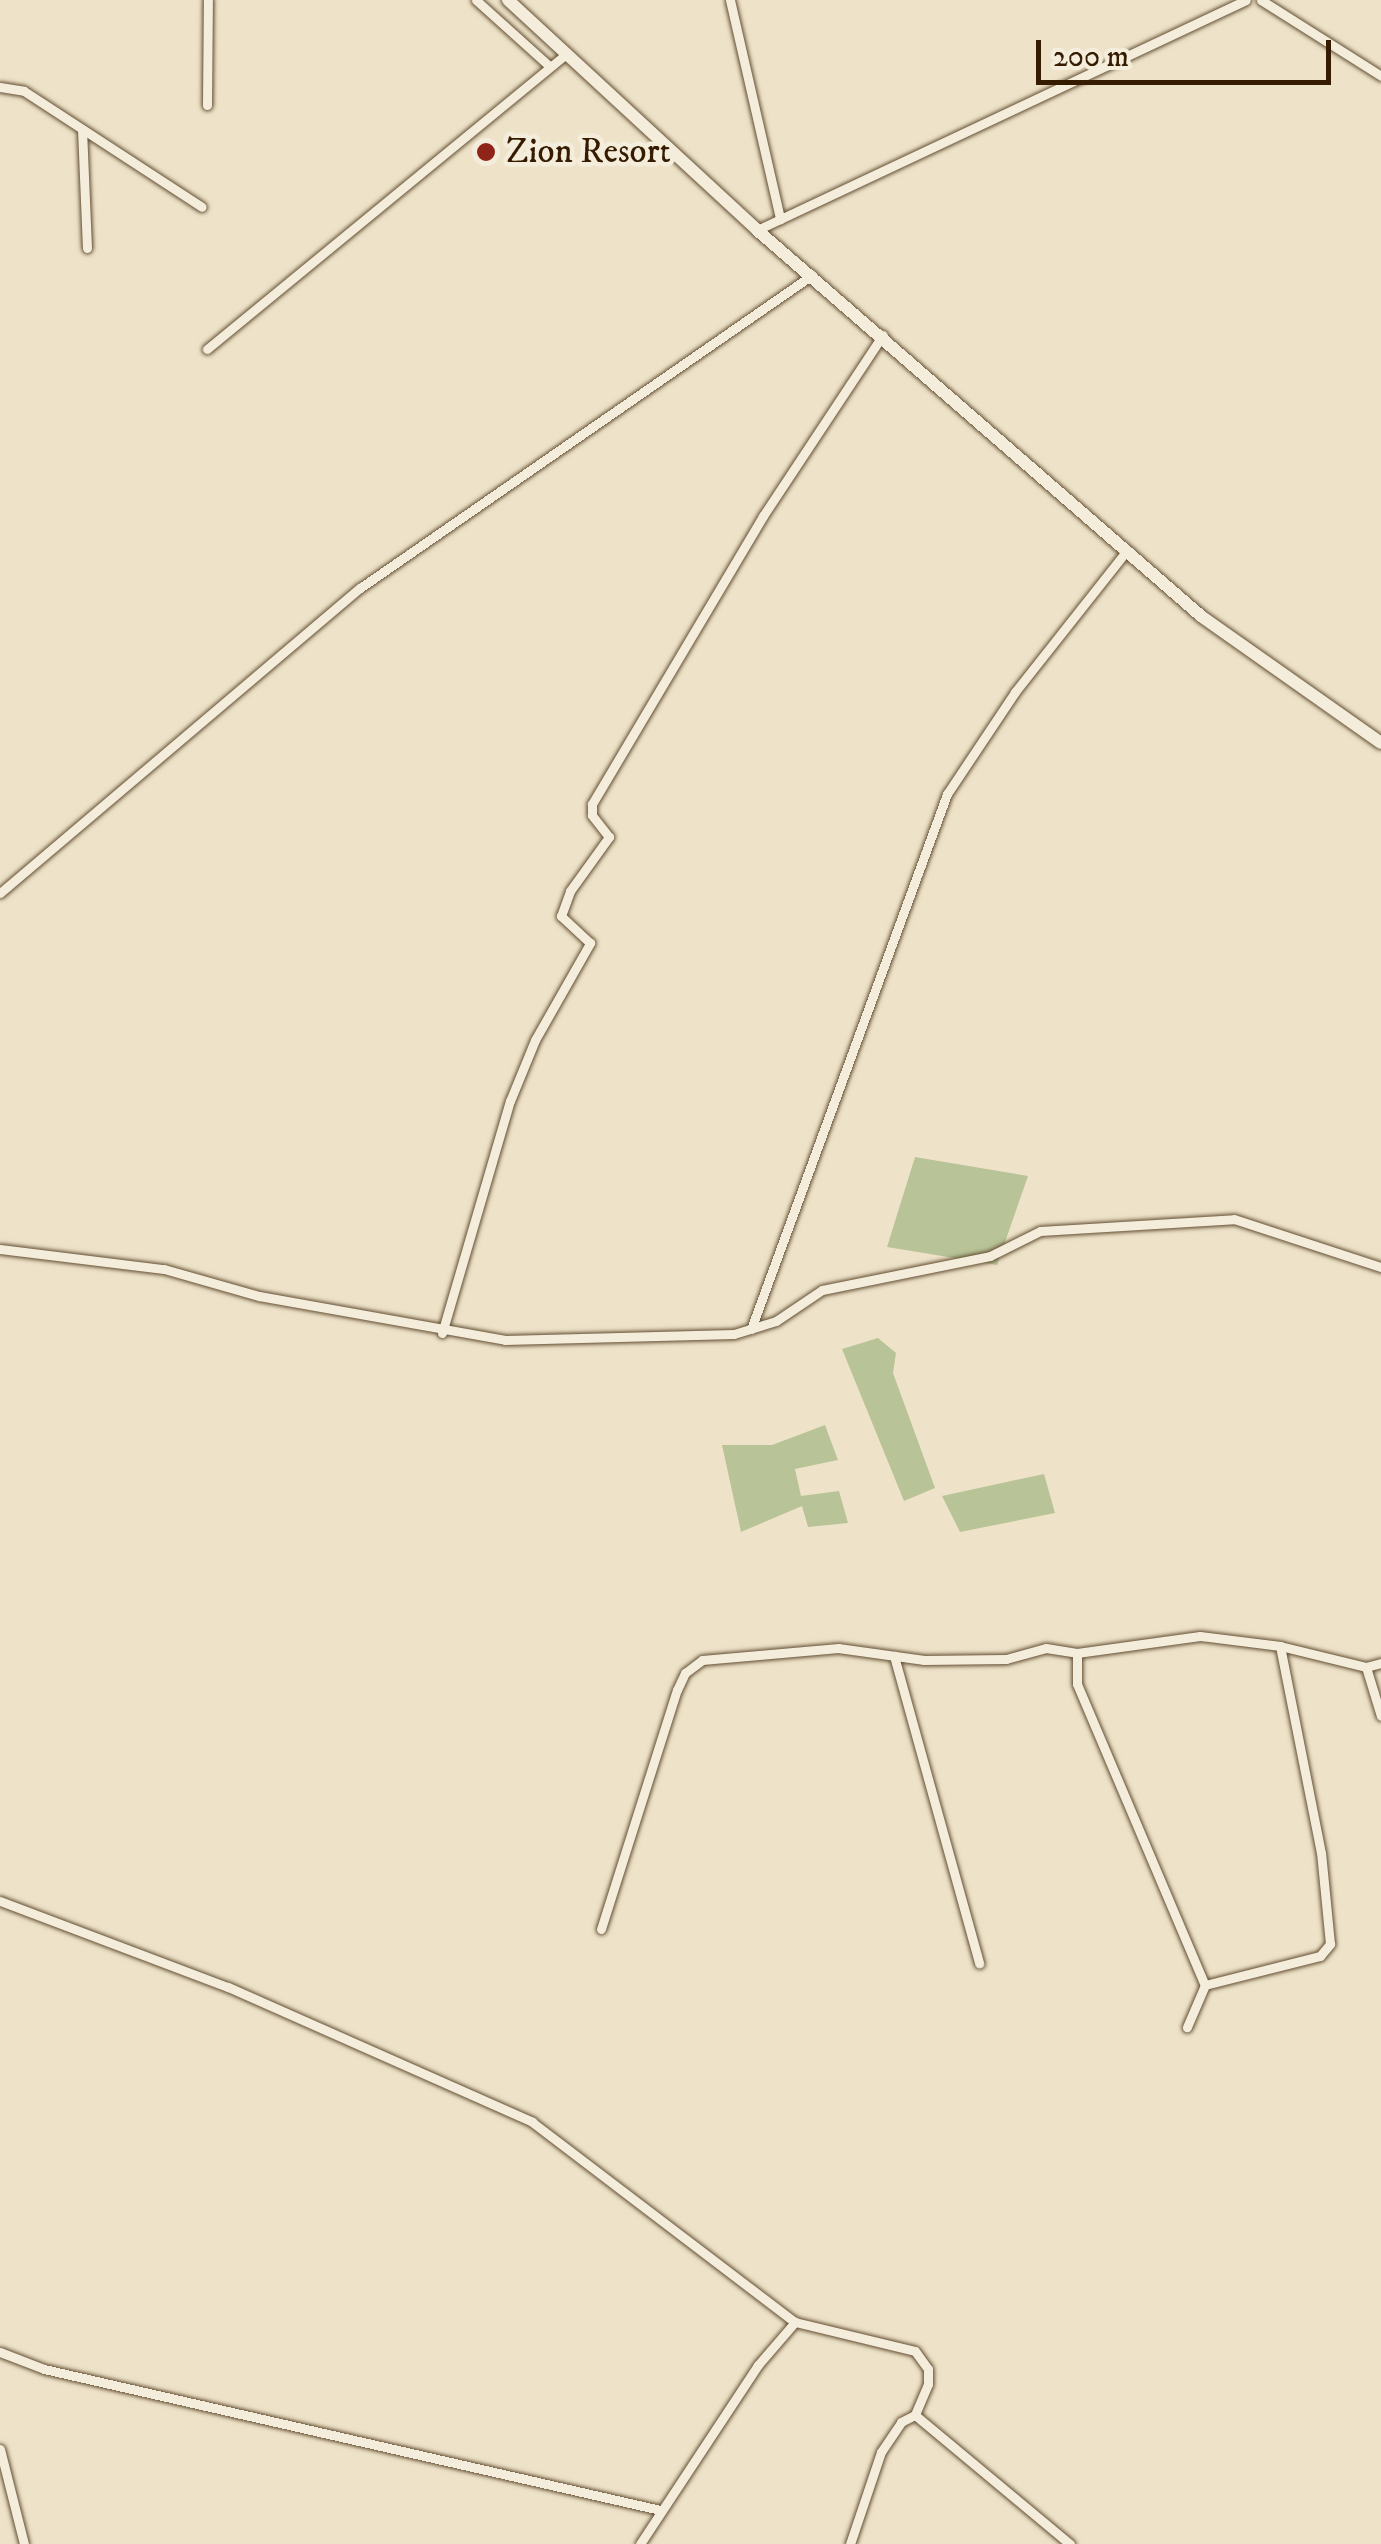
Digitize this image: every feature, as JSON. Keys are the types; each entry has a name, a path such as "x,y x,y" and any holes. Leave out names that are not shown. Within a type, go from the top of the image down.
{"street":[{"path":"207,105 208,0"},
{"path":"476,0 547,64"},
{"path":"508,0 757,230 1230,638 1381,742"},
{"path":"730,0 780,219"},
{"path":"757,230 1246,0"},
{"path":"1261,0 1381,76"},
{"path":"207,349 547,64 567,53"},
{"path":"0,87 24,90 202,206"},
{"path":"82,129 87,248"},
{"path":"0,893 360,588 812,275"},
{"path":"442,1333 510,1101 535,1040 590,943 561,916 570,890 609,836 592,804 764,516 883,335"},
{"path":"751,1328 947,794 996,718 1127,550"},
{"path":"0,1248 164,1269 259,1296 442,1333 505,1340 751,1328 822,1290 990,1256 1040,1232 1234,1219 1381,1266"},
{"path":"601,1929 685,1673 702,1660 838,1648 951,1661 1006,1659 1046,1648 1077,1653 1200,1636 1280,1646 1366,1667 1381,1664"},
{"path":"1204,1985 1320,1956 1330,1944 1328,1894 1280,1646"},
{"path":"1077,1653 1077,1684 1204,1985 1187,2027"},
{"path":"894,1656 978,1963"},
{"path":"1366,1667 1381,1716"},
{"path":"0,1901 228,1986 532,2122 795,2322 915,2351 928,2369 928,2384 916,2415 901,2422 882,2452 850,2544"},
{"path":"640,2544 758,2365 795,2322"},
{"path":"0,2352 44,2369 660,2510"},
{"path":"916,2415 1070,2544"},
{"path":"0,2449 24,2544"}],"green space":[{"path":"915,1157 1028,1176 997,1265 887,1247"},
{"path":"878,1338 896,1353 893,1373 935,1488 904,1501 842,1349"},
{"path":"825,1425 838,1460 795,1469 801,1496 839,1491 848,1523 808,1527 802,1506 741,1532 722,1445 772,1445"},
{"path":"1044,1474 1055,1513 960,1532 942,1496"}],"place":[{"name":"Zion Resort","path":"486,152"}]}
